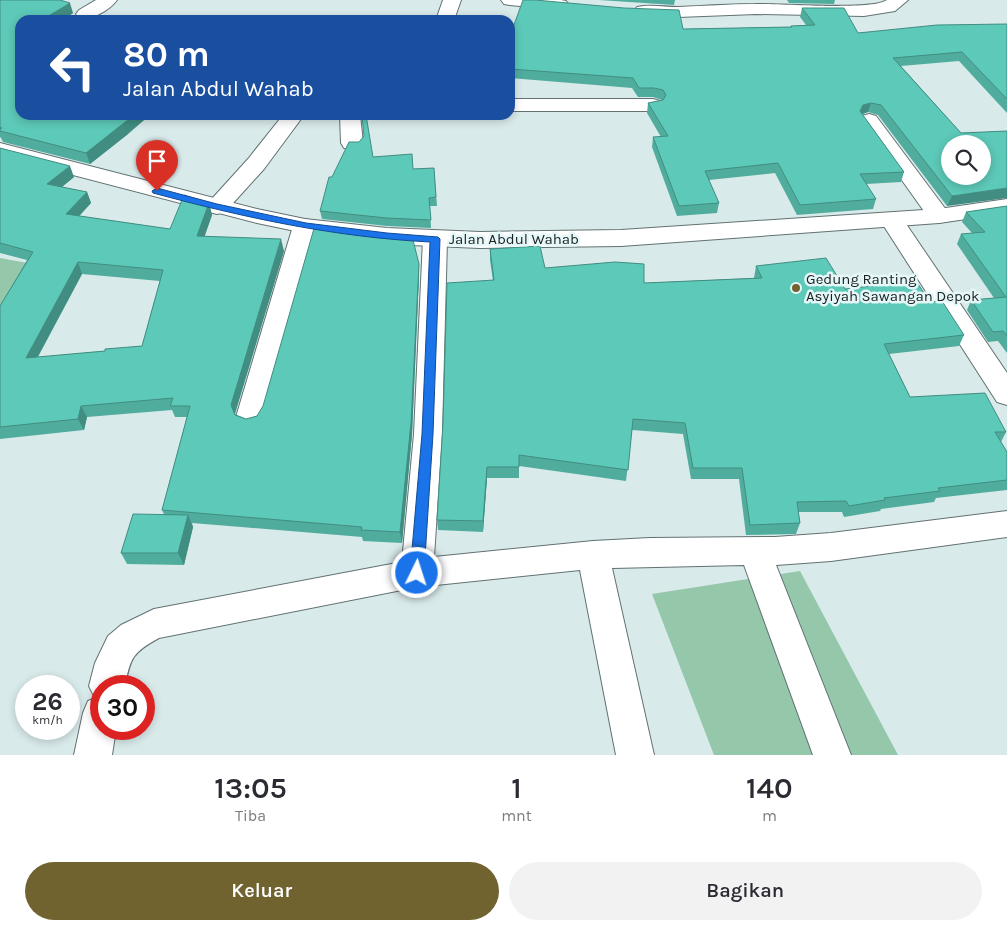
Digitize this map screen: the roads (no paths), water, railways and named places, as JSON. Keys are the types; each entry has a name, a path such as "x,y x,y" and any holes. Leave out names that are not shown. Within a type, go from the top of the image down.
{"street":[{"path":"85,14 108,0"},
{"path":"447,15 452,0"},
{"path":"510,0 575,6"},
{"path":"623,10 678,12 754,5 864,11 889,7 899,0"},
{"path":"515,105 653,105"},
{"path":"216,207 256,164 290,120"},
{"path":"350,120 352,143"},
{"path":"869,120 940,216"},
{"name":"Jalan Abdul Wahab","path":"0,149 216,207 306,226 387,236 435,239 621,238 726,232 940,216 1007,206"},
{"path":"892,220 1007,395"},
{"path":"250,417 286,287 306,226"},
{"path":"417,573 428,425 435,239"},
{"path":"110,675 118,647 133,634 154,624 417,573 593,555 831,547 1007,524"},
{"path":"755,551 832,755"},
{"path":"593,555 635,755"},
{"path":"92,755 95,740"}],"place":[{"name":"Gedung Ranting Asyiyah Sawangan Depok","path":"796,288"}]}
